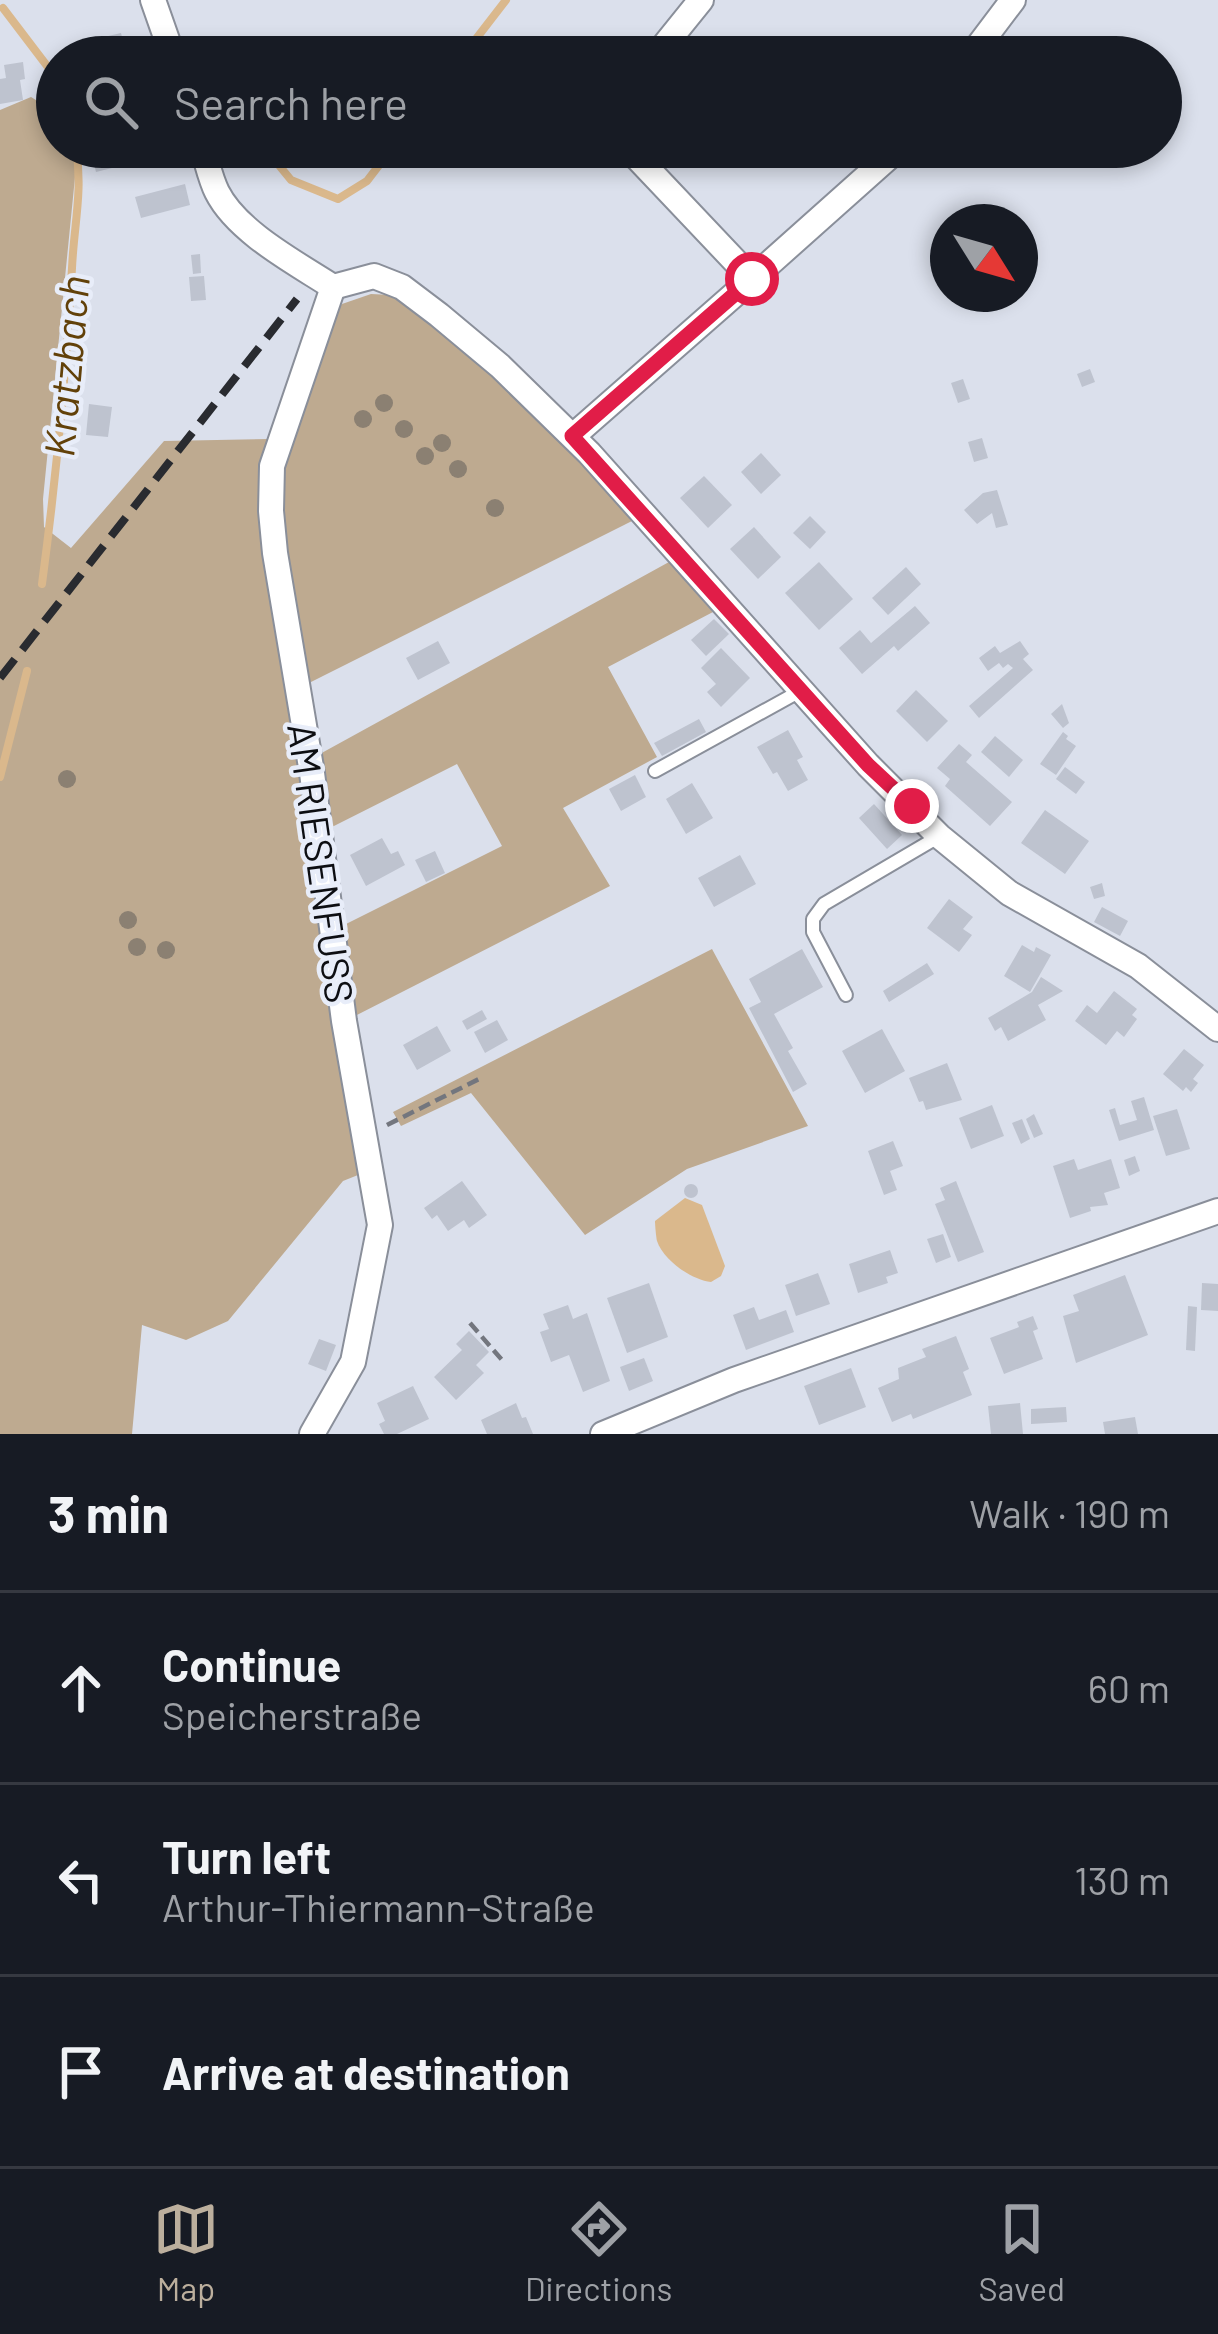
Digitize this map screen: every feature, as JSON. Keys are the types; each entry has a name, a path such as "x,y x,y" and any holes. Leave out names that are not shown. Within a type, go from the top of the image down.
{"street":[{"path":"153,0 166,36"},
{"path":"673,36 701,0"},
{"path":"986,36 1013,0"},
{"path":"209,168 230,211 277,250 332,287 374,276 402,287 500,366 572,436 868,765 940,836 1010,893 1138,966 1218,1029"},
{"path":"646,168 752,279"},
{"path":"572,436 877,168"},
{"name":"AM RIESENFUSS","path":"312,1434 353,1362 380,1225 344,1022 312,773 271,512 272,466 332,287"},
{"path":"603,1434 734,1380 1218,1211"}],"lane":[{"path":"655,771 803,690"},
{"path":"846,995 813,932 813,919 824,904 940,836"}],"path":[{"path":"366,1136 479,1078"},
{"path":"470,1323 502,1360"}],"shaded area":[{"path":"31,97 36,100 36,168 76,168 44,527 71,548 164,441 269,439 277,611 363,1173 343,1181 228,1321 186,1340 142,1325 132,1434 0,1434 0,110"},
{"path":"371,294 391,295 491,372 578,454 632,521 309,683 283,547 279,474 330,321 342,304"},
{"path":"669,562 713,612 608,667 657,757 563,808 610,886 351,1018 340,927 502,846 457,764 328,829 318,755"},
{"path":"712,949 808,1126 687,1169 585,1235 471,1093 401,1126 393,1112"},
{"path":"685,1198 702,1205 725,1266 711,1282 680,1268 657,1241 655,1221"}],"building":[{"path":"23,62 23,100 0,104 4,65"},
{"path":"185,184 190,205 141,218 135,197"},
{"path":"200,254 201,273 193,274 191,255"},
{"path":"204,276 206,300 191,301 189,277"},
{"path":"1090,369 1095,382 1082,387 1077,374"},
{"path":"963,379 970,399 958,403 951,383"},
{"path":"89,404 112,407 108,437 86,435"},
{"path":"982,438 988,458 974,462 968,442"},
{"path":"761,453 781,475 761,494 741,472"},
{"path":"704,476 732,505 708,528 680,498"},
{"path":"997,490 1008,525 996,528 992,513 977,524 964,510 983,493"},
{"path":"810,516 826,532 810,549 793,533"},
{"path":"754,527 781,557 758,579 730,549"},
{"path":"819,562 853,599 819,630 785,593"},
{"path":"906,567 921,584 888,615 872,598"},
{"path":"915,606 930,623 862,674 839,648 860,630 871,643"},
{"path":"714,619 729,634 706,656 691,640"},
{"path":"438,641 450,663 418,680 406,658"},
{"path":"1020,641 1029,654 1023,659 1033,670 979,718 969,706 1013,668 999,663 988,671 979,658 995,646 1000,653"},
{"path":"721,648 750,678 721,707 707,692 716,684 701,668"},
{"path":"916,690 948,721 927,742 896,711"},
{"path":"1062,704 1069,723 1063,728 1051,714"},
{"path":"699,719 706,732 662,756 654,743"},
{"path":"788,730 803,757 797,760 808,780 788,791 757,747"},
{"path":"1063,732 1076,746 1056,775 1040,764"},
{"path":"995,736 1023,760 1009,777 981,752"},
{"path":"959,744 972,755 966,762 1012,802 990,826 945,786 950,779 937,768"},
{"path":"1065,767 1085,782 1076,794 1056,779"},
{"path":"635,775 646,797 621,811 609,789"},
{"path":"692,783 713,818 686,834 666,799"},
{"path":"874,804 902,835 887,849 859,818"},
{"path":"1045,810 1089,841 1065,874 1021,843"},
{"path":"382,838 391,854 398,851 405,865 366,886 350,855"},
{"path":"435,851 445,873 426,882 415,860"},
{"path":"740,855 756,884 714,907 698,878"},
{"path":"1102,883 1105,896 1094,899 1090,887"},
{"path":"949,899 973,917 963,929 972,935 959,952 927,928"},
{"path":"1102,907 1128,921 1120,936 1094,922"},
{"path":"1022,945 1051,955 1030,992 1004,976"},
{"path":"802,949 823,987 774,1014 807,1084 793,1092 749,1008 761,1002 749,979"},
{"path":"927,963 934,974 889,1002 883,991"},
{"path":"1041,977 1063,991 1038,1005 1046,1020 1008,1041 1001,1027 995,1031 988,1018 1032,992"},
{"path":"1114,991 1137,1009 1132,1015 1137,1019 1124,1037 1117,1031 1106,1045 1075,1021 1087,1005 1097,1013"},
{"path":"482,1010 487,1019 467,1030 462,1021"},
{"path":"497,1020 508,1040 485,1053 474,1032"},
{"path":"437,1026 451,1051 417,1070 403,1045"},
{"path":"882,1029 905,1071 865,1093 842,1051"},
{"path":"1184,1049 1204,1065 1193,1079 1198,1083 1191,1092 1163,1074"},
{"path":"947,1063 962,1100 926,1110 909,1078"},
{"path":"1144,1097 1154,1130 1119,1141 1109,1110 1115,1108 1120,1125 1137,1120 1131,1101"},
{"path":"992,1105 1004,1136 971,1149 959,1118"},
{"path":"1177,1109 1190,1149 1166,1156 1153,1116"},
{"path":"1034,1114 1043,1134 1034,1138 1026,1119"},
{"path":"1022,1119 1030,1139 1021,1144 1012,1123"},
{"path":"893,1141 903,1166 890,1171 897,1190 884,1195 868,1151"},
{"path":"1135,1156 1140,1171 1129,1176 1124,1160"},
{"path":"1074,1159 1078,1170 1111,1159 1120,1188 1104,1193 1108,1205 1090,1207 1091,1211 1070,1218 1053,1166"},
{"path":"462,1181 487,1215 469,1228 464,1220 448,1231 437,1215 432,1219 424,1208"},
{"path":"956,1181 984,1252 958,1262 935,1204 945,1200 940,1188"},
{"path":"691,1184 698,1191 691,1198 684,1191"},
{"path":"943,1234 951,1257 936,1263 927,1239"},
{"path":"890,1250 898,1273 886,1277 888,1283 858,1293 849,1264"},
{"path":"818,1273 830,1304 796,1316 785,1285"},
{"path":"1125,1275 1148,1335 1076,1363 1063,1316 1079,1311 1073,1295"},
{"path":"649,1283 668,1337 627,1353 607,1298"},
{"path":"1202,1283 1218,1284 1218,1311 1201,1310"},
{"path":"568,1305 573,1319 587,1313 610,1381 583,1392 569,1355 551,1362 540,1332 549,1329 543,1314"},
{"path":"1188,1306 1197,1307 1195,1351 1186,1350"},
{"path":"754,1307 759,1320 786,1310 794,1332 746,1350 733,1315"},
{"path":"1033,1316 1043,1359 1004,1374 990,1338"},
{"path":"469,1331 489,1352 476,1365 484,1373 456,1400 434,1377 462,1350 456,1344"},
{"path":"956,1336 969,1369 963,1372 972,1395 913,1419 911,1414 892,1422 878,1388 899,1379 898,1368 926,1357 922,1349"},
{"path":"319,1339 336,1345 326,1371 308,1364"},
{"path":"644,1358 653,1381 629,1391 620,1367"},
{"path":"851,1368 866,1407 819,1425 804,1386"},
{"path":"413,1386 429,1419 397,1434 384,1434 379,1424 385,1421 377,1403"},
{"path":"516,1403 533,1434 487,1434 481,1420"},
{"path":"1020,1403 1023,1434 991,1434 988,1406"},
{"path":"1066,1407 1067,1422 1031,1424 1031,1409"},
{"path":"1135,1417 1138,1434 1105,1434 1103,1422"}],"waterway":[{"path":"478,36 506,0"},
{"name":"Kratzbach","path":"3,8 36,51"},
{"name":"Kratzbach","path":"42,584 67,347 78,168"},
{"path":"281,168 291,180 338,199 367,181 377,168"},
{"name":"Kratzbach","path":"0,777 27,671"}],"railway":[{"path":"0,678 297,299"}],"route":[{"path":"752,279 572,436 868,765 912,806"}]}
